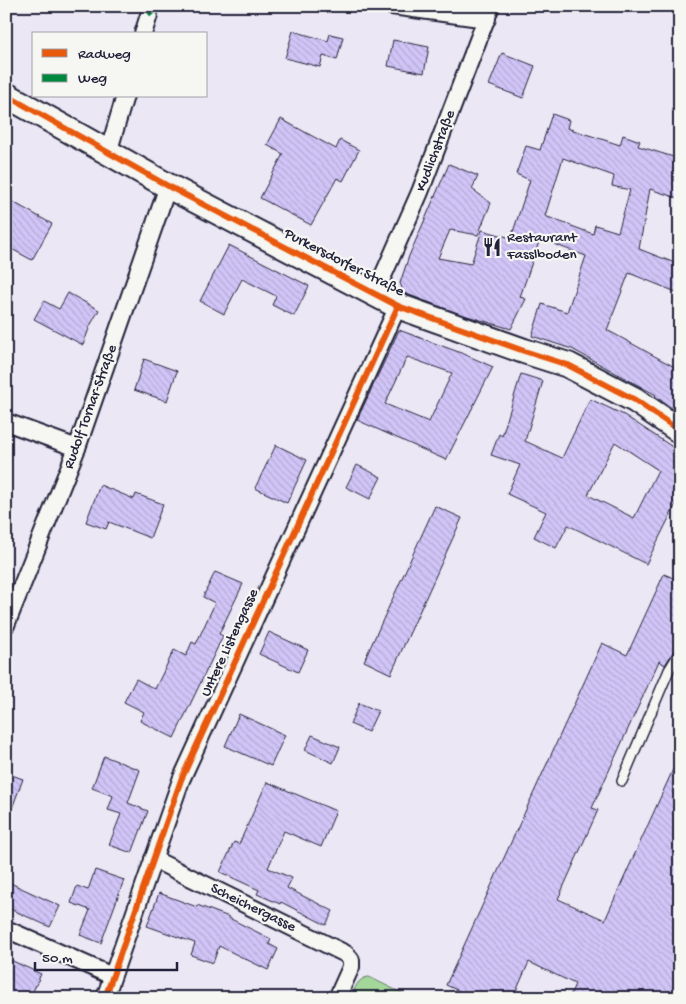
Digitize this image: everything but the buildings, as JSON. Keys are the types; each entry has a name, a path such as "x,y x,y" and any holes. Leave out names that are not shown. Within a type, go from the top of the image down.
{"main road":[{"name":"Purkersdorfer Straße","path":"6,95 168,186 398,306 568,365 635,400 680,431"}],"street":[{"path":"392,6 489,12"},
{"name":"Kudlichstraße","path":"375,294 420,192 489,12"},
{"path":"145,32 149,15"},
{"path":"108,153 124,98"},
{"name":"Rudolf Tornar-Straße","path":"6,625 77,448 168,186"},
{"name":"Untere Listengasse","path":"105,998 185,771 398,306"},
{"path":"6,422 77,448"},
{"name":"Scheichergasse","path":"153,860 346,954 351,960 351,968 337,998"},
{"path":"6,929 112,976"}],"lane":[{"path":"622,781 669,670 680,652"}],"green space":[{"path":"369,977 412,998 351,998 359,982"}],"marked path":[{"path":"149,15 159,6"}],"cycle path":[{"path":"6,95 168,186 398,306 568,365 635,400 680,431"},
{"path":"105,998 181,780 398,306"}],"place":[{"name":"Restaurant Fasslboden","path":"492,247"}]}
